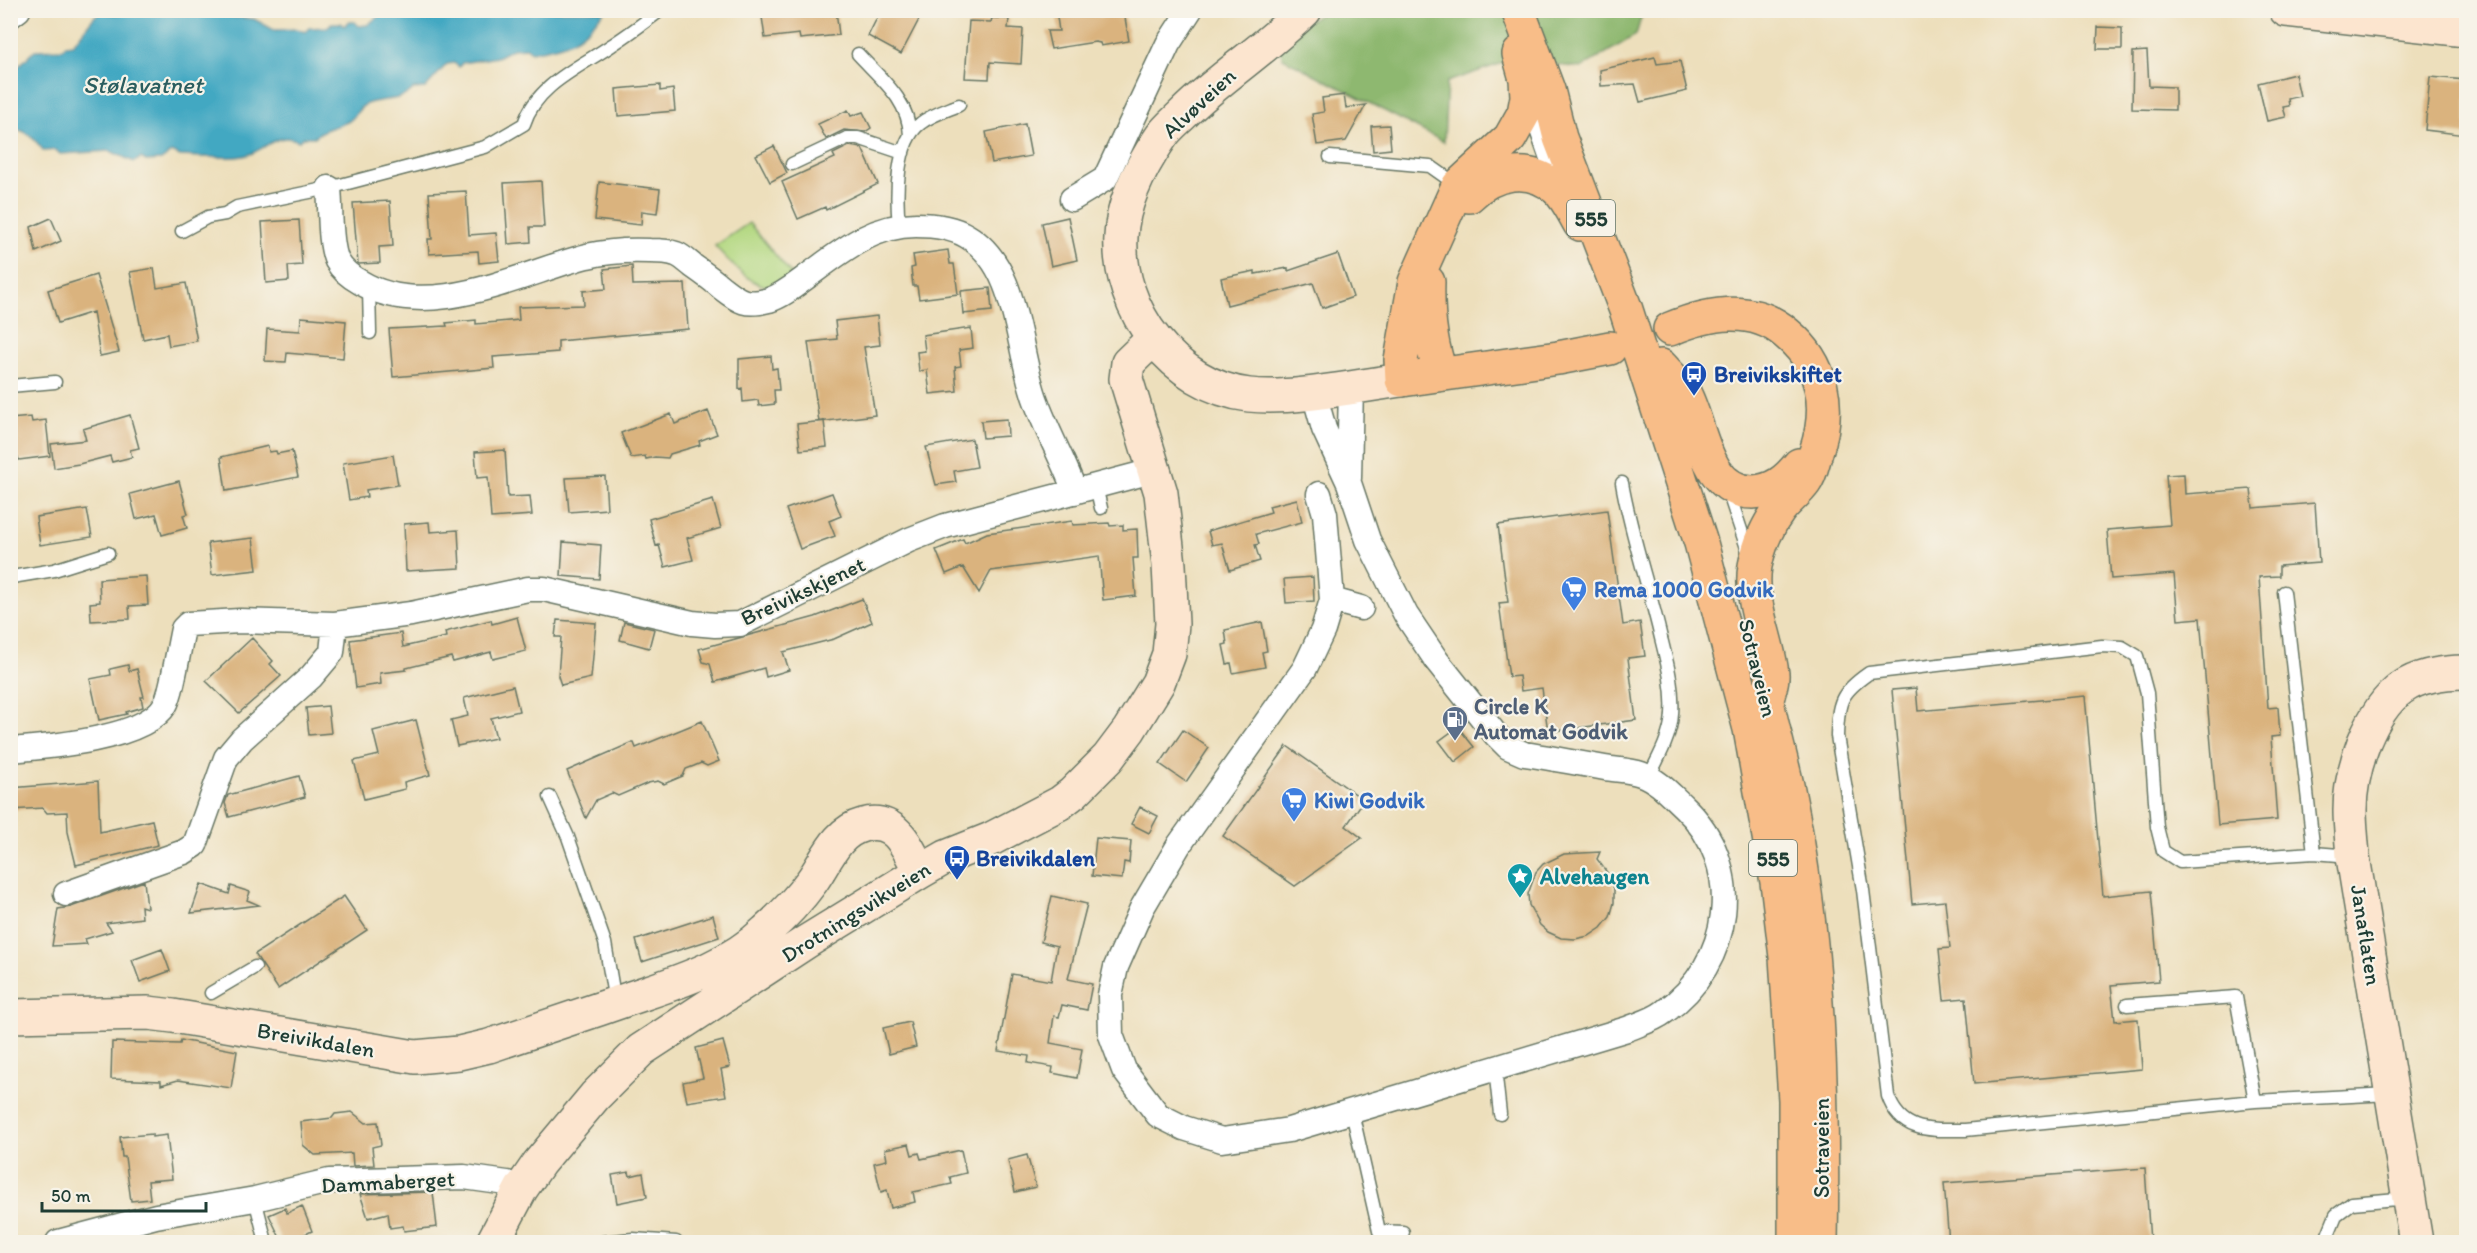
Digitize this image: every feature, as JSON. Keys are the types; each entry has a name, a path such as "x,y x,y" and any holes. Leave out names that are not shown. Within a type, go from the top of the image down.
{"highway":[{"name":"555","path":"1512,10 1512,28 1529,59"},
{"name":"555","path":"1402,380 1401,360 1415,282 1444,220 1464,191 1510,138 1538,94 1518,10"},
{"name":"Sotraveien","path":"1538,94 1560,138 1626,310 1623,347 1717,596 1737,672 1762,789 1778,893 1792,1031 1795,1100 1795,1242"},
{"name":"Sotraveien","path":"1538,94 1572,130 1716,519 1767,700 1788,790 1802,875 1813,968 1821,1091 1821,1242"},
{"name":"555","path":"1464,191 1488,180 1509,174 1533,176 1557,189 1580,224 1615,313 1623,347"},
{"name":"555","path":"1429,254 1427,313 1435,357 1441,374"},
{"name":"555","path":"1670,329 1709,315 1726,314 1758,318 1784,331 1798,343 1819,376 1825,408 1820,440 1807,480 1781,508 1761,540 1755,569 1757,603 1772,676 1767,700"},
{"path":"1402,380 1623,347"},
{"name":"555","path":"1661,366 1683,392 1704,449 1715,470 1724,481"},
{"path":"1724,481 1735,488 1749,492 1764,491 1778,486 1790,477 1820,440"}],"main road":[{"name":"Alvøveien","path":"1305,10 1196,101 1163,135 1137,177 1124,218 1121,236 1121,267 1131,301 1154,338 1174,361 1201,380 1248,395 1280,396 1402,380"},
{"path":"2286,10 2466,30"},
{"name":"Drotningsvikveien","path":"493,1242 521,1189 539,1163 595,1096 641,1050 796,948 920,872 946,857 1001,834 1060,803 1108,758 1130,730 1158,683 1169,654 1172,624 1169,566 1161,493 1156,470 1126,379 1128,363 1154,338"},
{"name":"Janaflaten","path":"2416,1242 2353,857 2350,809 2360,753 2372,723 2383,704 2410,682 2458,668"},
{"name":"Breivikdalen","path":"10,1016 165,1015 415,1056 478,1049 702,973 746,948 764,934 797,900 838,841 851,829 875,824 897,832 920,872"}],"street":[{"path":"10,16 18,10"},
{"name":"Alvøveien","path":"1072,200 1105,179 1168,44 1190,10"},
{"path":"329,188 337,261 350,277 382,294 427,298 458,295 488,288 591,255 628,250 677,254 736,300 751,303 772,299 789,290 846,247 874,232 899,225 946,228 966,235 996,264 1008,288 1022,356 1035,399 1091,496"},
{"path":"1349,483 1351,387"},
{"path":"1316,392 1324,429 1349,483 1368,540 1406,615 1437,661 1508,747 1524,754 1641,774 1662,786 1698,820 1711,840 1721,871 1724,902 1720,934 1708,963 1686,993 1663,1013 1627,1029 1289,1130 1222,1140 1184,1128 1154,1112 1124,1070 1111,1035 1110,995 1116,967 1142,908 1179,845 1305,668 1323,630 1332,600 1325,514 1319,494"},
{"name":"Breivikskjenet","path":"10,750 64,744 119,733 153,720 166,704 183,629 188,624 240,621 335,624 411,615 528,590 544,589 692,623 740,624 918,536 945,526 1005,509 1091,496 1156,470"},
{"path":"1332,600 1361,608"},
{"path":"66,894 184,852 195,845 226,758 242,739 311,677 332,652 335,624"},
{"name":"Dammaberget","path":"58,1242 156,1216 255,1199 329,1181 464,1177 507,1183 521,1189"}],"lane":[{"path":"182,231 208,217 225,214 237,207 329,188 485,147 524,124 527,114 543,93 570,71 611,46 661,10"},
{"path":"858,54 904,107 910,121 910,135 903,153 898,183 899,225"},
{"name":"555","path":"1538,94 1532,123 1557,189"},
{"path":"910,135 921,123 959,105"},
{"path":"792,164 847,138 858,138 903,153"},
{"path":"1330,157 1430,166 1447,176 1464,191"},
{"path":"369,288 370,333"},
{"path":"10,386 55,382"},
{"name":"555","path":"1724,481 1755,569"},
{"path":"1622,483 1629,522 1653,604 1670,675 1672,716 1659,756 1648,778"},
{"path":"12,577 54,570 108,553"},
{"path":"2284,592 2314,853"},
{"path":"2353,857 2314,853 2180,862 2163,851 2157,827 2147,693 2138,657 2122,647 2102,646 1869,673 1851,685 1843,697 1838,712 1837,736 1863,890 1888,1096 1892,1108 1901,1119 1922,1129 1965,1130 2255,1101 2391,1094"},
{"path":"550,797 568,837 605,943 615,1003"},
{"path":"211,993 255,967"},
{"path":"2127,1005 2236,998 2255,1101"},
{"path":"1495,1068 1500,1114"},
{"path":"1352,1112 1379,1231 1403,1232"},
{"path":"2325,1242 2336,1215 2352,1203 2409,1198"},
{"path":"255,1199 266,1242"},
{"path":"603,1242 633,1239 676,1242"}],"green space":[{"path":"1328,11 1643,11 1636,35 1581,68 1514,59 1447,82 1444,142 1283,58 1274,36"},
{"path":"749,223 793,276 777,286 759,284 742,274 715,246"}],"water":[{"name":"Stølavatnet","path":"126,11 216,11 231,17 254,19 274,30 298,29 305,32 309,28 329,27 332,23 340,23 344,26 348,22 355,22 359,26 367,25 386,11 605,11 588,29 565,44 531,52 527,48 512,49 497,57 462,63 459,67 454,63 447,64 425,88 413,89 398,98 365,104 349,121 315,137 303,137 299,141 291,138 278,139 241,156 224,158 180,156 172,152 161,160 146,161 141,158 134,162 110,151 60,154 56,150 44,151 26,133 11,129 11,74 35,50 62,49 66,45 73,44 95,16 103,12 118,15"}],"building":[{"path":"761,10 802,10 803,13 836,10 839,35 800,39 799,34 765,38"},
{"path":"881,10 924,10 901,54 868,36"},
{"path":"1056,10 1098,10 1099,17 1124,12 1129,41 1101,46 1100,43 1095,42 1051,49 1047,31 1059,31"},
{"path":"992,18 1009,19 1008,28 1023,29 1021,64 990,62 989,79 965,78 969,21 991,22"},
{"path":"2098,27 2122,28 2122,49 2097,49"},
{"path":"2147,51 2149,86 2175,87 2175,110 2132,109 2133,52"},
{"path":"1655,57 1657,64 1680,61 1687,91 1640,102 1635,84 1601,86 1600,70"},
{"path":"2295,74 2300,96 2288,99 2289,106 2283,107 2286,117 2267,121 2258,83"},
{"path":"2430,77 2466,80 2466,135 2425,130"},
{"path":"660,85 660,91 673,89 675,111 618,116 616,89"},
{"path":"1344,95 1346,108 1366,105 1346,141 1317,145 1312,114 1324,112 1322,98"},
{"path":"848,110 851,116 863,112 871,128 865,132 844,130 826,139 818,124"},
{"path":"1025,124 1031,156 992,163 986,132"},
{"path":"1389,125 1391,149 1373,151 1371,126"},
{"path":"774,146 787,173 770,182 756,155"},
{"path":"849,146 862,148 878,184 826,210 825,207 798,219 782,182 835,158 833,154"},
{"path":"541,181 544,227 530,227 531,242 508,244 504,183"},
{"path":"599,182 660,189 657,213 642,211 641,225 595,220"},
{"path":"466,191 469,235 496,233 499,261 479,263 478,251 429,254 428,239 432,239 429,193"},
{"path":"390,201 393,246 379,247 380,263 358,264 353,203"},
{"path":"1068,217 1077,260 1051,266 1042,223"},
{"path":"51,218 61,241 36,252 31,227"},
{"path":"299,220 302,265 288,266 289,281 266,283 262,222"},
{"path":"948,250 950,264 954,264 958,294 919,299 917,286 913,286 911,268 915,267 913,255"},
{"path":"1338,254 1353,297 1322,308 1313,283 1227,305 1221,278 1255,271 1255,274 1288,268 1288,271"},
{"path":"632,266 633,285 685,284 688,329 558,341 558,352 493,357 494,368 393,377 389,329 447,326 446,323 476,320 476,324 519,320 518,307 584,305 583,291 606,289 604,269"},
{"path":"154,268 157,288 186,283 197,341 169,346 167,334 143,339 130,272"},
{"path":"96,275 119,352 100,356 93,312 58,323 48,290"},
{"path":"990,288 992,311 963,314 961,291"},
{"path":"877,316 880,345 864,347 875,415 819,422 808,342 837,339 835,321"},
{"path":"301,317 346,321 343,358 287,353 286,362 265,361 267,329 300,331"},
{"path":"971,328 973,348 959,350 961,366 955,367 957,391 930,394 927,370 919,371 917,352 925,351 923,335"},
{"path":"771,356 772,369 777,368 779,390 774,390 775,404 759,406 758,400 743,402 742,388 739,389 739,359"},
{"path":"708,411 717,434 699,441 700,445 670,454 668,458 646,459 645,456 631,458 621,433 671,414 675,424"},
{"path":"130,415 139,448 130,450 132,457 112,462 110,456 54,468 51,444 86,440 83,429"},
{"path":"31,417 32,422 46,420 50,456 19,460 18,457 10,458 10,419"},
{"path":"1007,419 1008,436 983,438 981,421"},
{"path":"824,421 827,447 800,450 797,424"},
{"path":"972,439 977,467 954,471 956,482 936,485 926,447"},
{"path":"268,446 269,452 276,451 277,454 292,451 298,477 226,491 221,457"},
{"path":"505,450 508,497 530,496 532,515 491,518 488,477 477,478 475,452"},
{"path":"393,455 398,485 366,490 367,497 349,500 343,463"},
{"path":"2184,474 2185,494 2251,489 2253,508 2315,503 2319,563 2279,566 2279,576 2259,577 2268,708 2278,707 2280,736 2271,737 2277,820 2218,825 2200,618 2178,620 2174,574 2111,579 2107,530 2170,525 2166,475"},
{"path":"605,476 607,509 569,512 566,478"},
{"path":"179,481 188,514 183,515 187,528 162,535 156,514 136,519 130,494"},
{"path":"832,493 841,516 829,521 835,536 800,549 786,509"},
{"path":"1297,499 1302,522 1256,534 1259,544 1255,545 1260,561 1230,570 1222,543 1212,545 1208,531 1271,512 1269,506"},
{"path":"713,500 721,528 687,538 693,560 665,567 659,545 656,546 649,519"},
{"path":"87,509 92,537 40,545 36,517"},
{"path":"1607,510 1623,625 1640,622 1645,656 1628,658 1636,720 1548,732 1542,688 1521,691 1519,676 1509,677 1499,603 1508,602 1498,525"},
{"path":"1072,521 1073,525 1109,523 1110,526 1123,525 1123,530 1137,529 1138,558 1133,558 1136,596 1103,600 1099,556 991,571 979,593 963,567 946,574 936,550 963,539 965,543 987,533"},
{"path":"429,522 430,532 458,530 460,568 406,571 404,524"},
{"path":"253,538 257,570 212,575 208,543"},
{"path":"563,542 601,545 599,579 561,576"},
{"path":"146,576 148,605 129,606 130,619 91,621 90,603 100,602 99,579"},
{"path":"1313,577 1314,601 1286,603 1284,579"},
{"path":"862,599 872,622 834,639 783,652 789,670 766,677 764,668 715,682 710,664 703,662 699,649 815,617"},
{"path":"517,617 526,651 493,659 491,652 453,662 451,657 406,668 406,670 380,673 381,684 356,688 350,640 401,633 403,647 446,637 445,632 491,620 492,624"},
{"path":"557,620 596,623 591,678 561,685 558,676 561,637 555,637"},
{"path":"624,622 654,629 649,648 620,640"},
{"path":"1262,622 1267,651 1262,652 1265,667 1233,673 1231,663 1227,664 1223,645 1227,644 1225,630"},
{"path":"252,638 273,661 270,664 281,676 239,713 206,681"},
{"path":"128,665 129,671 137,669 144,697 141,697 143,707 126,712 127,714 99,720 90,679 111,675 110,669"},
{"path":"513,686 519,711 491,718 496,738 457,746 451,720 468,716 464,698"},
{"path":"1916,688 1918,711 2085,696 2103,896 2151,891 2159,981 2111,985 2115,1021 2138,1019 2142,1069 1974,1084 1966,998 1944,1000 1939,949 1950,948 1945,901 1912,904 1892,690"},
{"path":"328,706 331,733 309,735 306,708"},
{"path":"416,720 430,775 404,782 405,789 364,799 354,761 379,755 373,731"},
{"path":"702,721 719,761 707,766 701,763 686,769 683,776 664,784 658,781 648,783 618,796 612,793 596,800 586,818 567,771 631,743 634,743 636,748"},
{"path":"1458,727 1474,747 1455,762 1439,741"},
{"path":"1183,730 1209,748 1186,782 1160,764"},
{"path":"1287,746 1364,800 1346,826 1362,838 1295,886 1223,836"},
{"path":"299,776 305,797 229,817 225,803 228,795"},
{"path":"98,781 100,832 152,820 158,845 76,865 68,832 67,812 47,813 43,808 10,810 10,788"},
{"path":"1140,807 1158,816 1149,833 1131,824"},
{"path":"1096,838 1131,841 1129,863 1124,862 1122,879 1092,876"},
{"path":"1600,852 1597,859 1609,875 1614,889 1614,903 1610,917 1601,928 1589,936 1575,939 1561,938 1548,932 1540,925 1529,905 1528,894 1536,872 1543,864 1564,854"},
{"path":"144,881 147,908 141,906 142,918 106,923 112,931 85,939 87,944 52,946 58,909 71,907"},
{"path":"201,884 229,894 231,886 250,892 247,900 259,905 191,913"},
{"path":"344,896 367,930 278,989 255,954"},
{"path":"1052,896 1087,904 1068,979 1092,984 1087,1010 1062,1005 1059,1017 1054,1016 1050,1043 1082,1049 1077,1078 1052,1073 1053,1067 1028,1063 1029,1056 998,1051 1012,974 1051,981 1057,946 1041,942"},
{"path":"713,915 719,937 642,962 636,940"},
{"path":"162,949 170,971 140,982 132,960"},
{"path":"910,1022 916,1047 889,1054 883,1028"},
{"path":"181,1040 237,1051 231,1088 178,1080 161,1085 161,1081 111,1079 112,1042 180,1044"},
{"path":"723,1041 730,1067 721,1069 726,1096 687,1102 683,1082 703,1078 696,1048"},
{"path":"352,1112 366,1123 378,1122 381,1145 372,1147 374,1165 353,1166 352,1153 315,1155 303,1145 301,1122 332,1118 335,1114"},
{"path":"152,1134 152,1137 167,1135 172,1179 148,1181 150,1199 131,1201 120,1137"},
{"path":"909,1144 912,1155 919,1153 921,1159 961,1150 966,1173 950,1177 952,1184 913,1192 915,1202 891,1208 887,1190 881,1192 874,1163 887,1160 885,1149"},
{"path":"1027,1155 1036,1187 1015,1192 1008,1160"},
{"path":"2145,1168 2150,1242 1949,1242 1944,1183"},
{"path":"629,1172 630,1176 643,1173 647,1197 617,1203 612,1175"},
{"path":"433,1192 437,1227 404,1231 403,1226 390,1228 388,1213 368,1218 360,1194"},
{"path":"302,1206 312,1231 303,1235 307,1242 282,1242 269,1215 285,1208 287,1213"}],"place":[{"name":"Breivikskiftet","path":"1694,397"},
{"name":"Rema 1000 Godvik","path":"1574,612"},
{"name":"Circle K Automat Godvik","path":"1455,742"},
{"name":"Kiwi Godvik","path":"1294,823"},
{"name":"Breivikdalen","path":"957,881"},
{"name":"Alvehaugen","path":"1520,899"}]}
